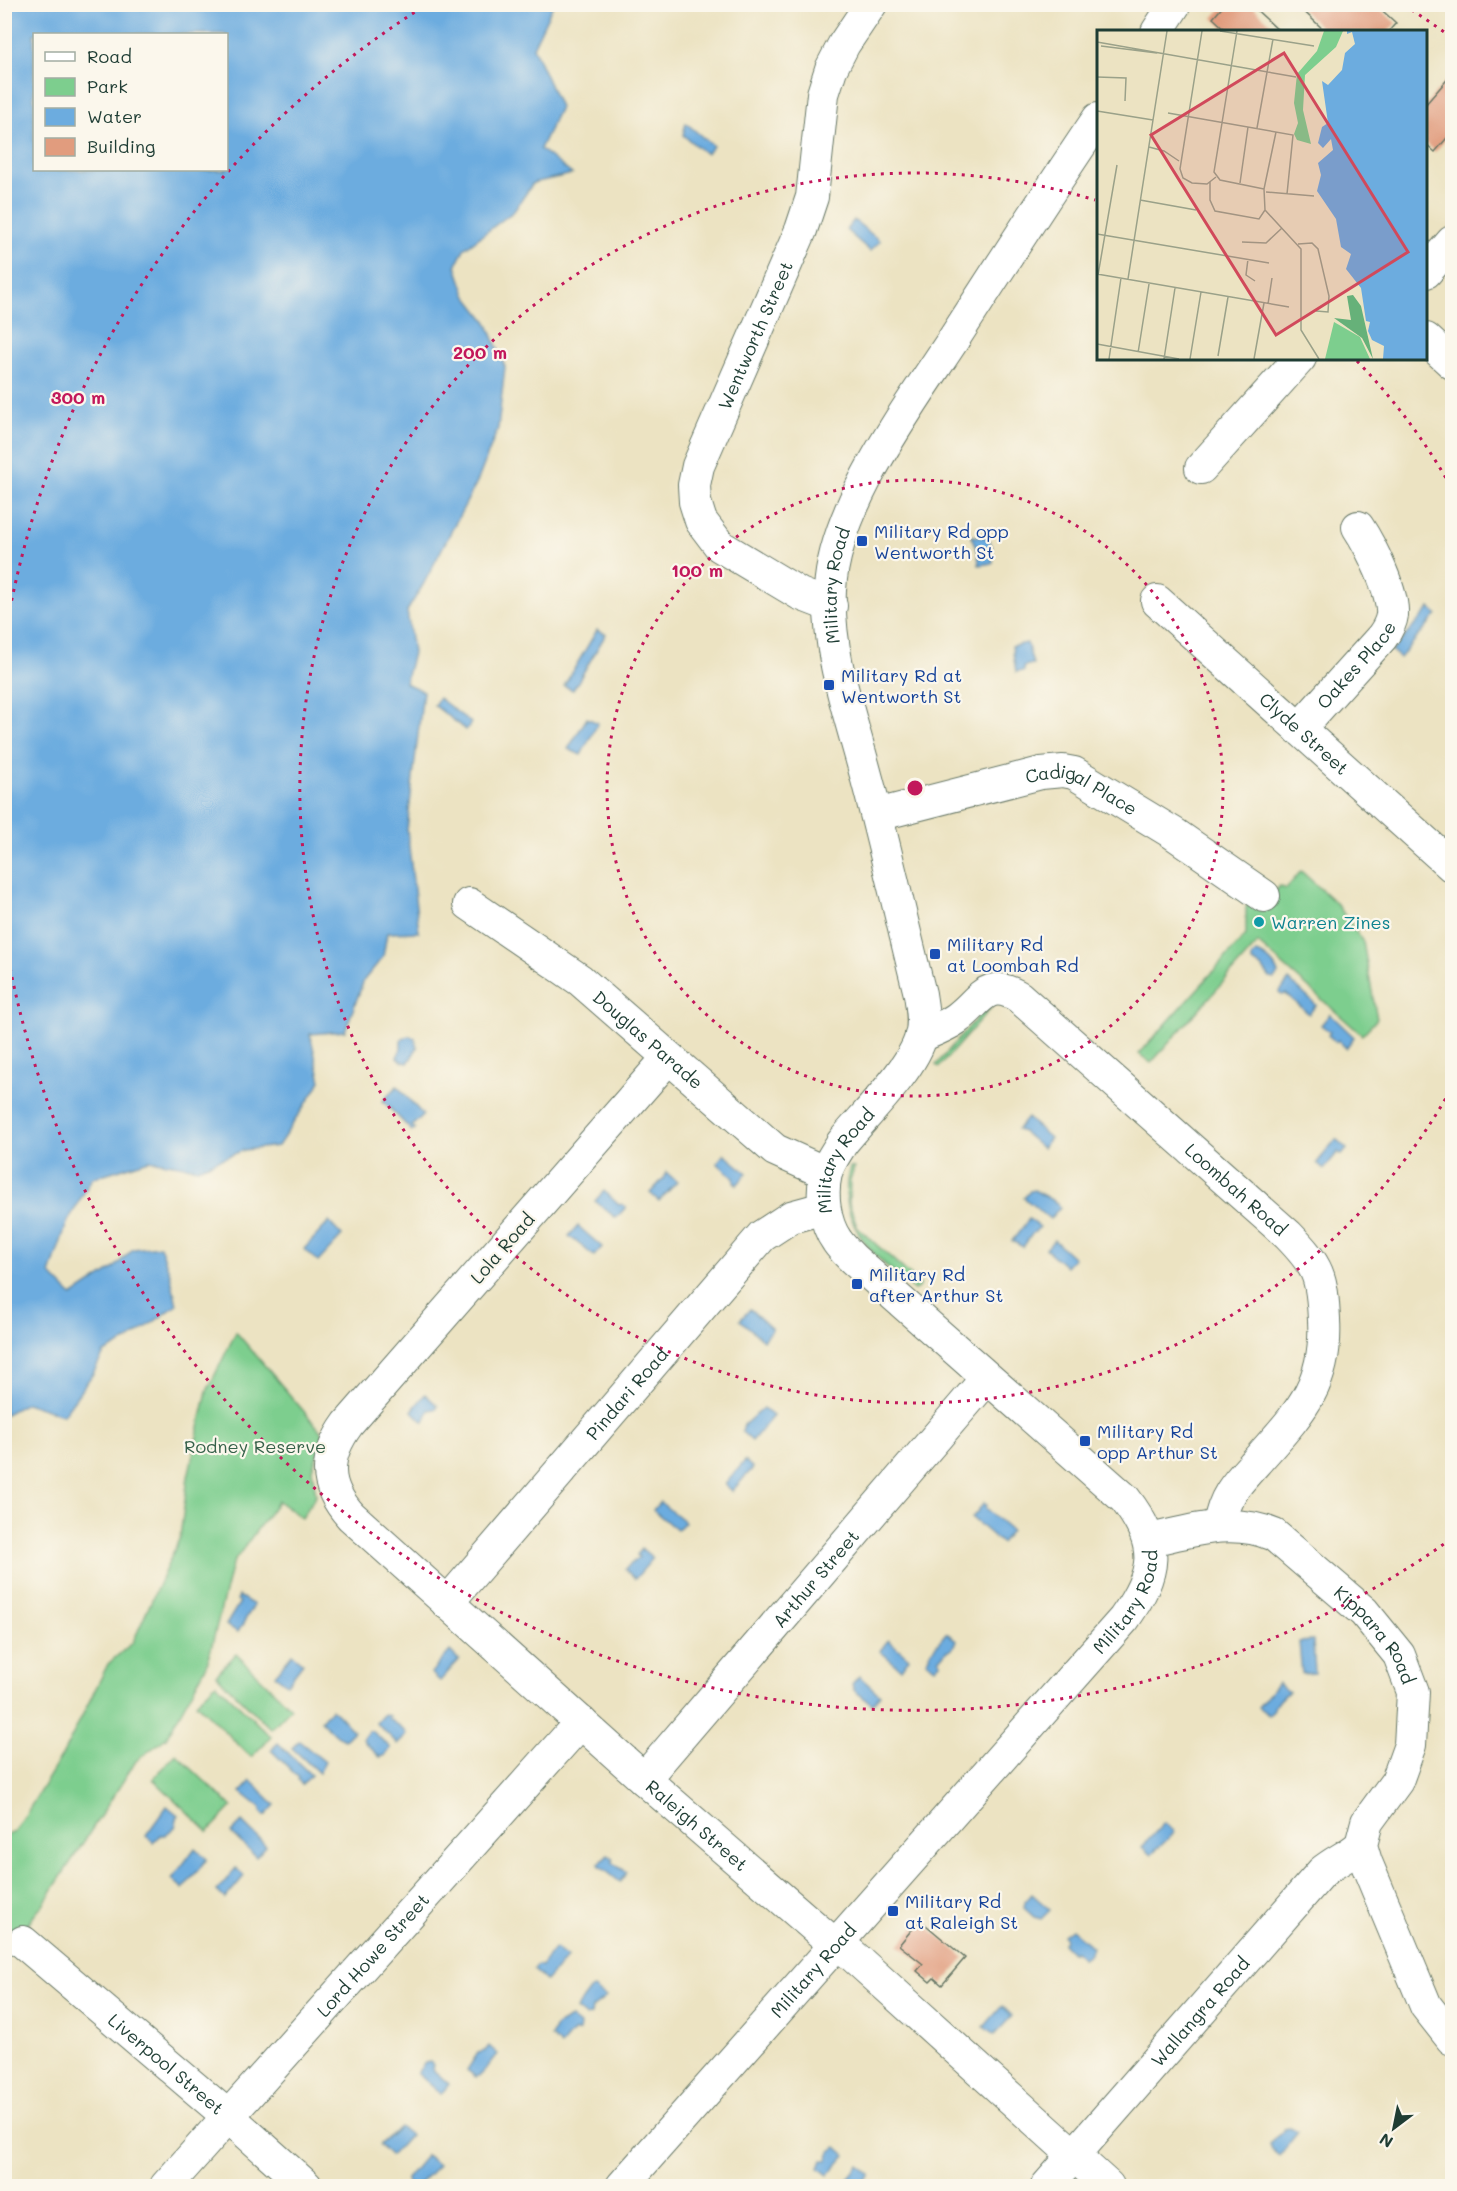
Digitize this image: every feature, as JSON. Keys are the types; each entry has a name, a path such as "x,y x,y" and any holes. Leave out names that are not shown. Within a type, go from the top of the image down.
{"street":[{"name":"Wentworth Street","path":"831,606 800,594 720,546 701,521 695,502 694,485 698,466 809,208 824,94 831,69 844,44 871,4"},
{"path":"1158,30 1175,4"},
{"name":"Military Road","path":"622,2187 1124,1619 1140,1595 1148,1574 1150,1540 1133,1509 1118,1491 853,1258 836,1240 829,1227 824,1208 826,1173 833,1157 915,1053 921,1036 923,1017 920,994 833,644 830,590 836,551 862,487 896,428 1040,204 1097,120"},
{"path":"1427,270 1452,242"},
{"path":"1427,341 1452,363"},
{"path":"1201,468 1298,360"},
{"name":"Oakes Place","path":"1299,729 1383,637 1391,620 1392,612 1379,568 1372,549 1358,526"},
{"name":"Clyde Street","path":"1157,601 1452,866"},
{"name":"Cadigal Place","path":"876,815 1041,773 1063,771 1074,773 1173,833 1264,896"},
{"name":"Douglas Parade","path":"469,904 580,980 775,1150 826,1173"},
{"name":"Loombah Road","path":"921,1036 954,1021 984,993 992,989 1010,992 1122,1087 1288,1235 1307,1255 1320,1277 1325,1333 1322,1363 1312,1393 1296,1416 1233,1487 1222,1510 1219,1525"},
{"name":"Lola Road","path":"337,1440 348,1424 668,1058"},
{"name":"Pindari Road","path":"447,1603 755,1244 776,1226 792,1217 824,1208"},
{"name":"Arthur Street","path":"645,1779 987,1378"},
{"name":"Raleigh Street","path":"337,1440 332,1451 330,1477 339,1503 351,1516 645,1779 837,1946 851,1954 1108,2187"},
{"name":"Kippara Road","path":"1150,1540 1219,1525 1259,1528 1274,1535 1364,1612 1400,1655 1413,1692 1410,1745 1397,1781 1367,1822 1361,1845"},
{"name":"Lord Howe Street","path":"166,2187 581,1722"},
{"path":"1361,1845 1426,2006 1452,2038"},
{"name":"Wallangra Road","path":"1047,2187 1322,1872 1334,1862 1350,1855 1361,1845"},
{"name":"Liverpool Street","path":"23,1942 229,2117 306,2187"}],"green space":[{"path":"1301,871 1337,904 1363,942 1377,1019 1362,1035 1258,943 1151,1063 1139,1054 1246,935 1246,907 1251,902 1262,906 1280,886 1286,889"},
{"path":"991,1008 939,1067 936,1065 980,1014"},
{"path":"850,1167 854,1168 850,1181 849,1203 857,1227 920,1284 918,1288 914,1290 899,1278 861,1238 848,1206 847,1187"},
{"name":"Rodney Reserve","path":"236,1332 325,1436 312,1469 316,1495 302,1518 278,1501 232,1564 207,1665 166,1738 136,1761 44,1903 5,1953 5,1836 15,1832 63,1754 108,1664 133,1642 180,1537 188,1477 207,1391"},
{"path":"236,1654 291,1708 271,1729 216,1675"},
{"path":"216,1683 271,1737 251,1757 196,1703"},
{"path":"176,1754 232,1807 208,1832 153,1779"}],"water":[{"path":"5,4 553,5 533,47 560,107 540,149 572,174 533,183 514,211 464,249 456,266 466,295 487,322 505,367 498,428 478,480 407,611 413,653 405,683 423,691 407,830 419,932 387,933 383,957 364,980 345,1031 310,1034 321,1081 278,1146 244,1150 198,1168 149,1160 92,1178 67,1223 50,1274 72,1296 113,1269 133,1249 160,1246 170,1274 177,1305 130,1339 104,1353 92,1375 63,1415 26,1403 4,1415"},
{"path":"686,123 713,146 706,154 683,135"},
{"path":"854,220 880,241 870,251 846,230"},
{"path":"971,536 988,537 992,547 993,563 979,565 978,552"},
{"path":"1430,608 1437,614 1400,658 1392,651"},
{"path":"597,630 606,634 573,690 564,686"},
{"path":"1027,643 1033,664 1024,666 1024,671 1016,672 1012,646"},
{"path":"439,698 471,723 466,730 434,705"},
{"path":"587,718 598,723 581,755 568,749"},
{"path":"1256,953 1273,964 1278,974 1274,979 1270,978 1262,967 1252,962 1252,957"},
{"path":"1289,980 1316,1005 1309,1014 1286,994 1279,993"},
{"path":"1330,1014 1354,1037 1346,1048 1338,1040 1336,1042 1328,1035 1330,1032 1321,1025"},
{"path":"408,1036 415,1038 417,1048 408,1063 397,1057 401,1049 401,1040"},
{"path":"397,1086 423,1115 412,1126 415,1129 412,1131 383,1101"},
{"path":"1027,1118 1050,1138 1042,1148 1023,1132 1017,1130"},
{"path":"1336,1139 1347,1149 1342,1155 1338,1152 1324,1169 1317,1163"},
{"path":"724,1154 747,1173 737,1185 734,1178 717,1163"},
{"path":"666,1172 677,1182 659,1201 650,1193 664,1178"},
{"path":"1034,1190 1060,1207 1050,1219 1024,1198"},
{"path":"604,1191 619,1205 626,1207 616,1218 595,1201"},
{"path":"1029,1219 1040,1227 1023,1247 1012,1241"},
{"path":"329,1222 342,1236 318,1262 304,1249"},
{"path":"578,1226 602,1247 594,1256 569,1236"},
{"path":"1054,1240 1074,1258 1066,1267 1046,1249"},
{"path":"750,1309 772,1329 763,1340 740,1320"},
{"path":"425,1394 438,1406 429,1410 424,1422 412,1411"},
{"path":"763,1408 773,1416 752,1441 742,1432 744,1425"},
{"path":"745,1461 753,1468 732,1491 725,1484"},
{"path":"660,1502 685,1522 677,1530 653,1510"},
{"path":"984,1503 985,1508 1011,1530 1001,1543 972,1518"},
{"path":"642,1549 653,1558 635,1579 625,1569 639,1557 637,1555"},
{"path":"239,1596 254,1605 238,1632 226,1625 240,1602 237,1600"},
{"path":"946,1633 957,1640 953,1647 946,1651 935,1668 926,1661"},
{"path":"888,1640 909,1658 901,1669 880,1651"},
{"path":"1313,1641 1315,1673 1302,1674 1299,1642"},
{"path":"450,1651 459,1660 440,1681 431,1673"},
{"path":"292,1654 303,1663 287,1684 275,1675"},
{"path":"859,1676 880,1695 872,1704 854,1690 852,1684"},
{"path":"1278,1683 1289,1692 1279,1700 1269,1715 1258,1707"},
{"path":"331,1709 354,1731 345,1740 337,1736 321,1721"},
{"path":"384,1714 406,1732 407,1735 398,1744 376,1723"},
{"path":"369,1731 372,1731 391,1748 385,1755 380,1757 364,1741 363,1738"},
{"path":"299,1741 325,1762 319,1773 292,1748"},
{"path":"278,1743 311,1775 302,1785 299,1778 271,1750"},
{"path":"251,1781 275,1805 265,1816 261,1808 241,1792"},
{"path":"167,1806 178,1815 175,1827 153,1843 146,1835"},
{"path":"242,1822 266,1846 256,1857 231,1833"},
{"path":"1164,1823 1174,1833 1151,1855 1142,1847"},
{"path":"195,1848 207,1859 183,1889 172,1879"},
{"path":"608,1855 613,1859 612,1863 627,1872 620,1882 599,1864"},
{"path":"236,1868 244,1876 225,1899 217,1891"},
{"path":"1032,1894 1050,1910 1041,1919 1034,1917 1024,1908 1025,1902"},
{"path":"1071,1929 1092,1947 1089,1955 1082,1958 1063,1943 1065,1940 1063,1935"},
{"path":"555,1948 567,1957 546,1981 534,1970 537,1965 541,1966"},
{"path":"594,1988 606,1997 592,2008 591,2015 586,2017 576,2009"},
{"path":"1002,2006 1012,2016 994,2035 984,2027"},
{"path":"571,2018 580,2025 579,2031 573,2032 561,2046 551,2037 556,2026"},
{"path":"489,2046 498,2054 482,2074 476,2077 467,2070 478,2053 485,2051"},
{"path":"430,2062 433,2065 432,2069 449,2084 441,2094 417,2073 425,2063"},
{"path":"400,2127 410,2135 391,2156 380,2145"},
{"path":"1290,2128 1298,2132 1279,2156 1269,2144 1284,2129"},
{"path":"837,2147 846,2155 828,2175 819,2168 822,2160 827,2160 830,2152"},
{"path":"426,2155 438,2165 417,2186 409,2186 406,2179"},
{"path":"859,2165 870,2175 860,2186 842,2186"}],"building":[{"path":"1225,4 1250,4 1278,30 1226,30 1213,18"},
{"path":"1296,4 1375,4 1396,23 1390,30 1324,30"},
{"path":"1452,74 1452,132 1435,152 1427,145 1427,103"},
{"path":"920,1920 965,1958 942,1985 934,1978 930,1982 917,1971 923,1964 899,1945"}],"place":[{"name":"Military Rd opp Wentworth St","path":"862,541"},
{"name":"Military Rd at Wentworth St","path":"829,685"},
{"name":"Warren Zines","path":"1259,922"},
{"name":"Military Rd at Loombah Rd","path":"935,954"},
{"name":"Military Rd after Arthur St","path":"857,1284"},
{"name":"Military Rd opp Arthur St","path":"1085,1441"},
{"name":"Military Rd at Raleigh St","path":"893,1911"}]}
